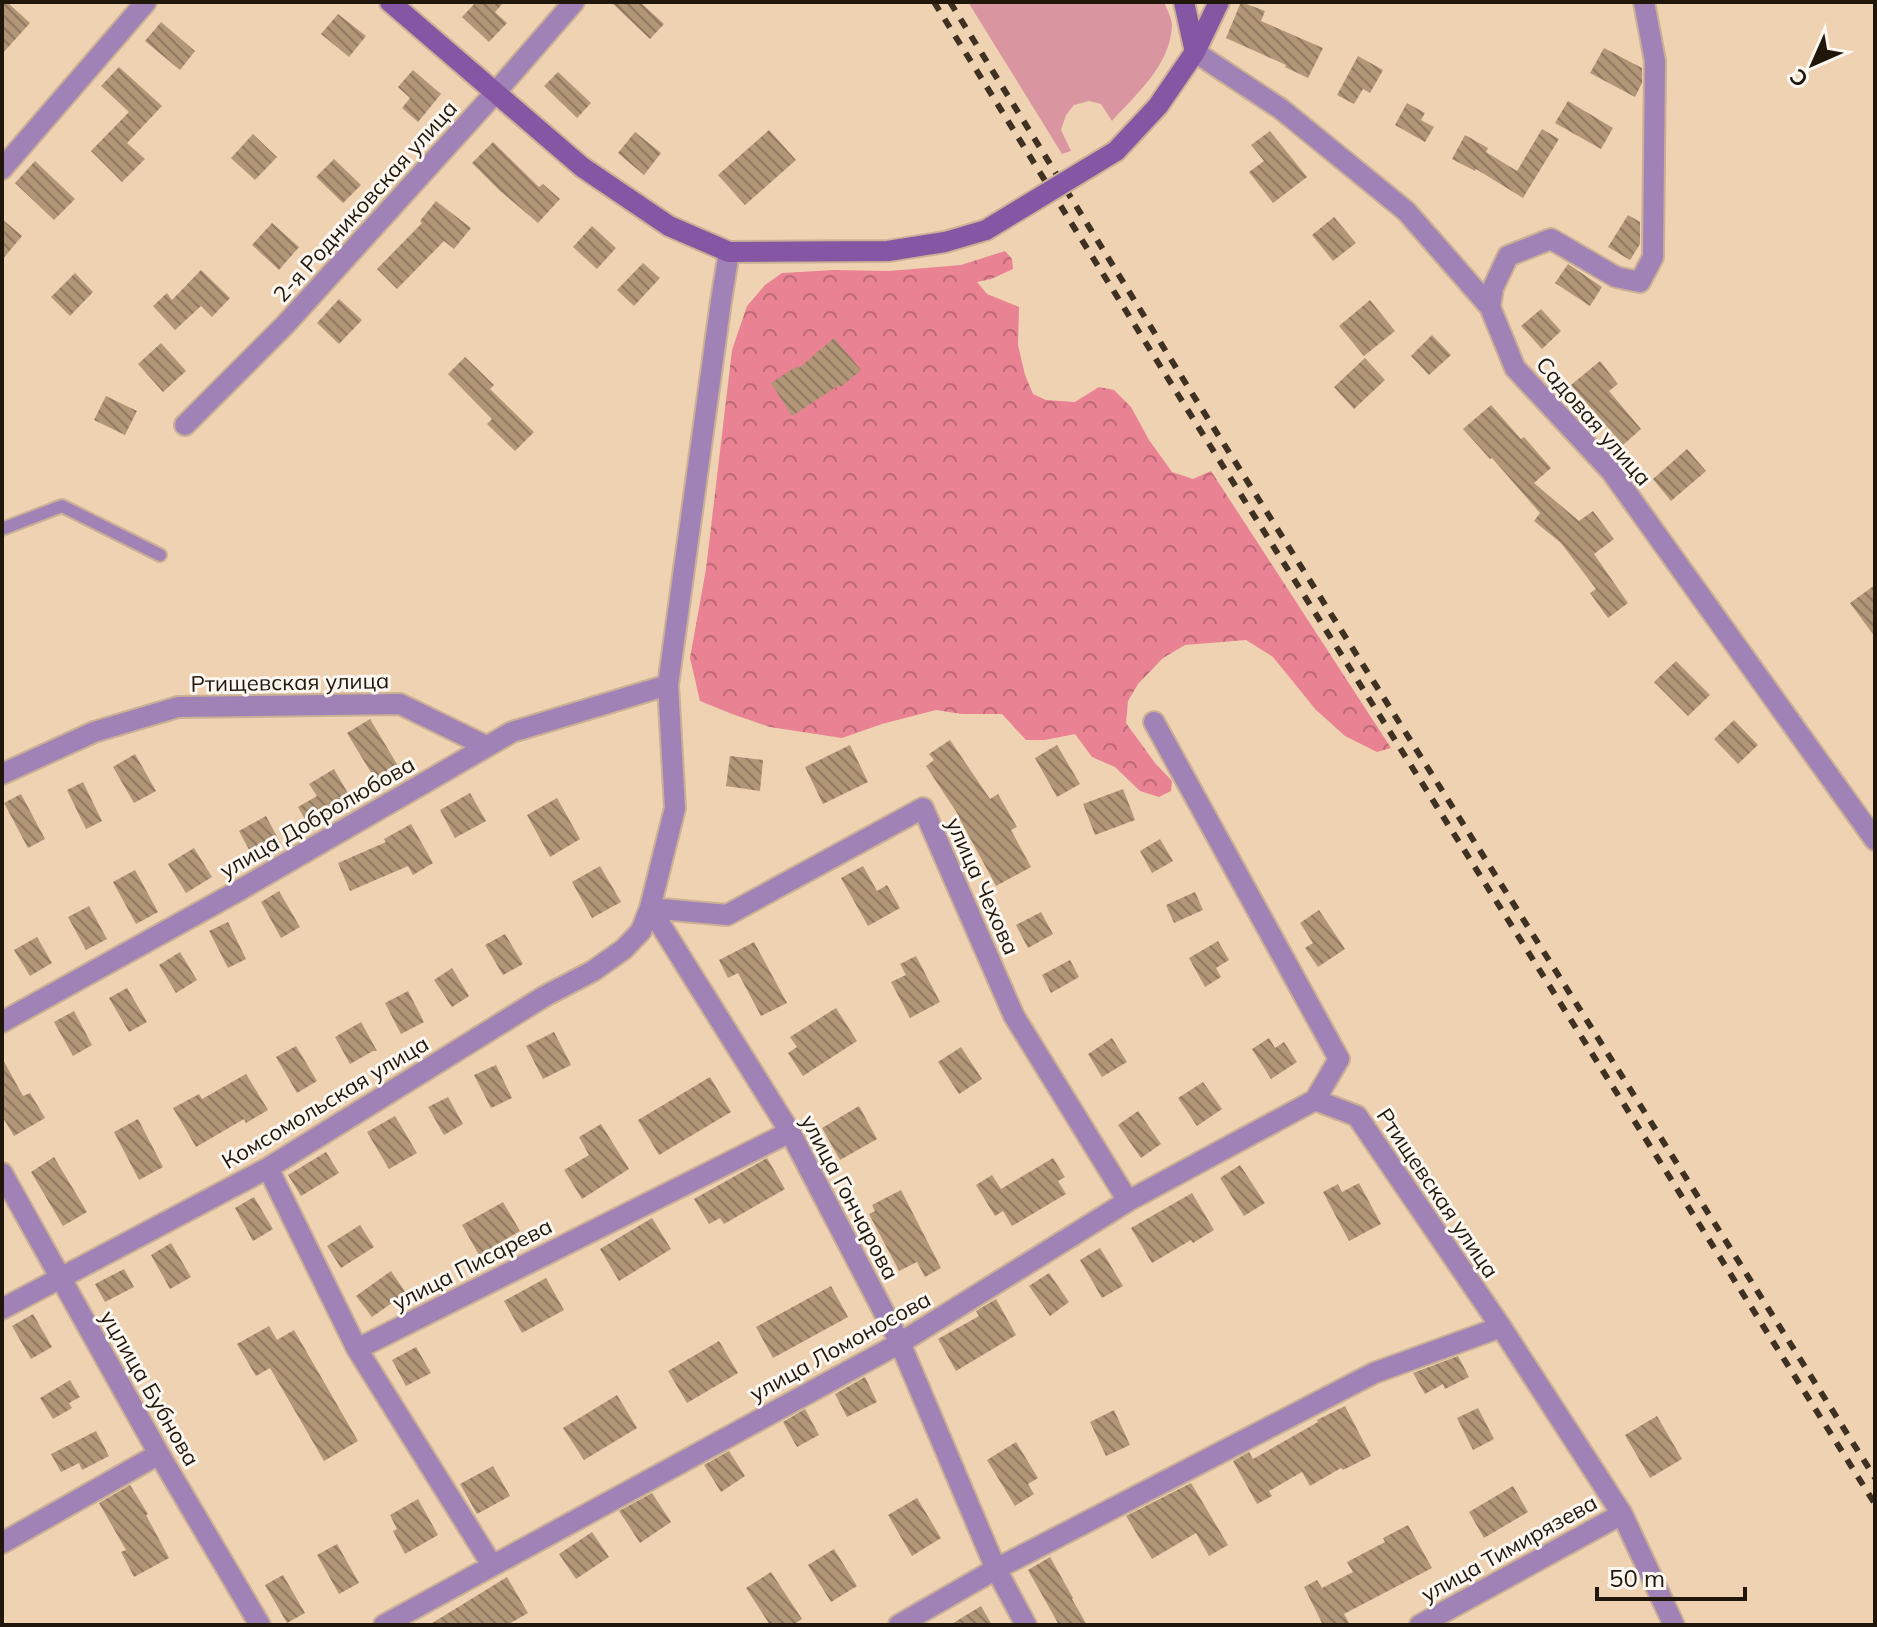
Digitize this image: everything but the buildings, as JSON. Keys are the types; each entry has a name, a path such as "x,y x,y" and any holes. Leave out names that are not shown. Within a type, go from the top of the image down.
{"street":[{"path":"2,169 146,2"},
{"path":"390,2 582,167 669,226 729,252 888,251 945,242 986,230 1116,151 1158,106 1195,52 1219,2"},
{"name":"2-я Родниковская улица","path":"185,425 285,325 574,2"},
{"path":"1184,2 1195,52"},
{"path":"1490,307 1493,288 1508,256 1551,239 1616,277 1640,282 1653,257 1655,61 1644,2"},
{"name":"Садовая улица","path":"1195,52 1281,109 1406,211 1490,307 1515,368 1611,471 1875,840"},
{"name":"Комсомольская улица","path":"2,1309 268,1168 545,996 593,971 624,949 641,931 650,908 675,808 668,685 729,252"},
{"name":"улица Добролюбова","path":"2,1022 238,891 512,732 668,685"},
{"name":"Ртищевская улица","path":"2,774 94,732 178,707 400,704 486,746"},
{"path":"1154,722 1339,1059 1315,1100"},
{"name":"улица Чехова","path":"650,908 727,915 923,808 1014,1016 1128,1201"},
{"name":"улица Гончарова","path":"650,908 790,1132 900,1343 996,1569 1026,1625"},
{"name":"Ртищевская улица","path":"1315,1100 1357,1116 1501,1327 1622,1514 1674,1625"},
{"name":"улица Ломоносова","path":"384,1625 900,1343 1128,1201 1315,1100"},
{"name":"улица Писарева","path":"357,1349 790,1132"},
{"path":"268,1168 357,1349 492,1565"},
{"name":"уцлица Бубнова","path":"2,1173 159,1454 260,1625"},
{"path":"899,1625 996,1569 1374,1373 1501,1327"},
{"path":"2,1543 159,1454"},
{"name":"улица Тимирязева","path":"1420,1625 1622,1514"}],"lane":[{"path":"2,529 62,506 160,555"}],"shaded area":[{"path":"968,2 1164,2 1172,23 1170,40 1158,67 1112,121 1101,104 1089,101 1074,105 1066,115 1061,130 1071,151 1062,154"}],"green space":[{"path":"1005,251 1012,259 1013,269 977,282 987,294 1019,307 1018,345 1033,394 1046,400 1075,402 1099,387 1114,390 1131,407 1172,472 1193,479 1211,471 1391,748 1377,752 1345,736 1316,710 1273,657 1246,640 1185,645 1163,658 1138,684 1128,701 1126,723 1172,781 1171,791 1159,797 1140,791 1115,767 1092,757 1075,734 1026,740 1002,714 962,714 936,710 842,738 770,727 700,701 690,658 706,569 732,350 747,306 765,285 782,273 889,271 961,265"}],"railway":[{"path":"934,2 1875,1504"},
{"path":"950,2 1188,387 1875,1478"}]}
